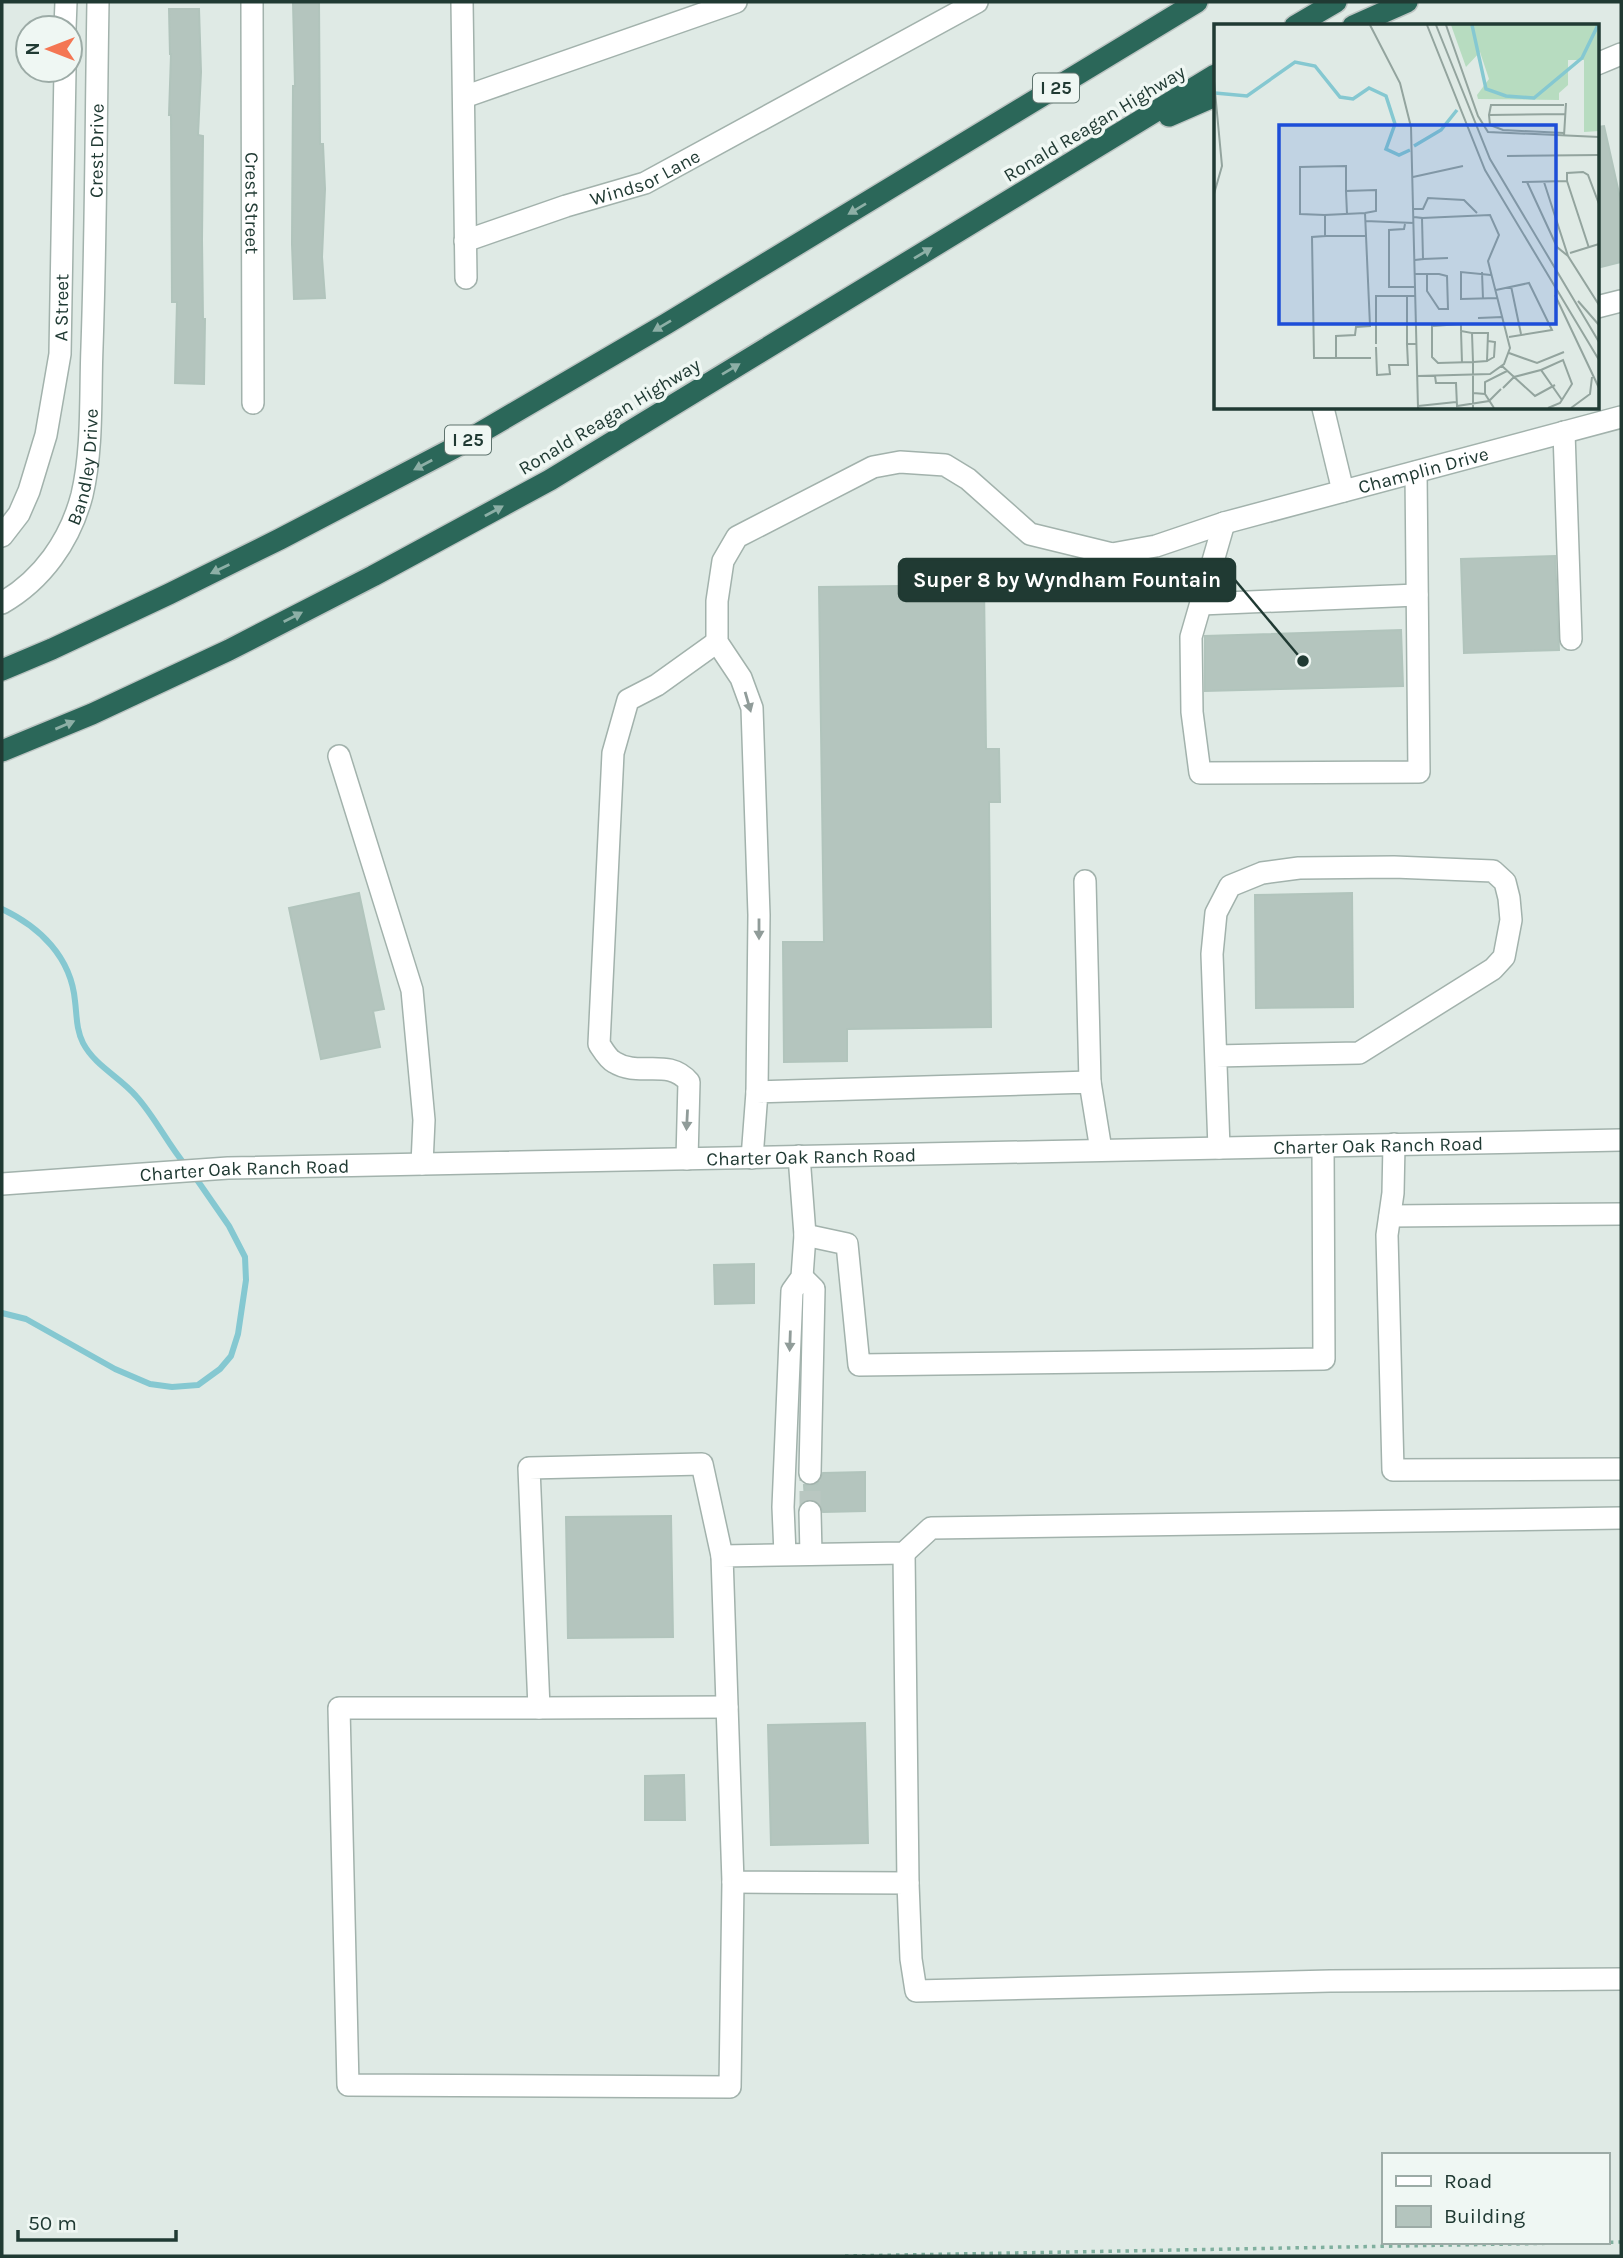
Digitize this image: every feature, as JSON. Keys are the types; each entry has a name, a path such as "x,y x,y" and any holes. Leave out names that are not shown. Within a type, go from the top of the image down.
{"highway":[{"path":"915,174 1171,2"},
{"name":"I 25","path":"2,670 169,594 454,448 915,174 1197,2"},
{"path":"1298,24 1336,2"},
{"path":"1358,24 1407,2"},
{"name":"Ronald Reagan Highway","path":"2,751 92,714 229,650 550,480 1214,76"},
{"path":"1106,143 1214,96"}],"street":[{"name":"Crest Drive","path":"94,300 98,2"},
{"name":"Crest Street","path":"252,2 253,403"},
{"path":"462,2 466,278"},
{"path":"464,97 736,2"},
{"name":"Windsor Lane","path":"465,241 566,206 645,183 977,2"},
{"path":"1598,64 1621,54"},
{"name":"A Street","path":"2,536 19,514 29,491 46,435 60,354 65,84"},
{"name":"Bandley Drive","path":"2,603 37,578 57,552 82,496 88,458 94,300"},
{"path":"1598,307 1621,301"},
{"path":"1324,410 1343,491"},
{"name":"Champlin Drive","path":"717,642 717,601 723,561 737,537 873,467 900,462 945,465 968,479 1030,534 1112,554 1156,546 1224,523 1621,416"},
{"path":"1563,432 1571,639"},
{"path":"1224,523 1191,637 1192,712 1200,774 1419,772 1416,472"},
{"path":"1201,604 1417,595"},
{"path":"687,1159 689,1082 681,1072 671,1069 634,1069 613,1062 599,1044 613,754 628,700 657,685 717,642 741,678 751,708 759,915 757,1091 752,1158"},
{"path":"339,756 412,990 424,1120 422,1164"},
{"path":"1216,1056 1359,1052 1493,969 1504,957 1511,920 1505,882 1493,871 1299,867 1262,873 1230,886 1216,913 1212,954 1219,1148"},
{"path":"1085,881 1090,1082 1101,1150"},
{"path":"757,1091 1090,1082"},
{"name":"Charter Oak Ranch Road","path":"2,1184 228,1168 1621,1140"},
{"path":"1394,1144 1387,1235 1393,1470 1621,1469"},
{"path":"806,1234 847,1244 859,1365 1324,1359 1323,1146"},
{"path":"785,1554 783,1507 792,1291 802,1277 806,1234 799,1156"},
{"path":"1390,1216 1621,1214"},
{"path":"802,1277 814,1289 810,1473"},
{"path":"539,1708 529,1468 702,1464 722,1556 733,1882 730,2087 348,2085 339,1709 539,1708 727,1707"},
{"path":"810,1512 811,1554"},
{"path":"722,1556 904,1553 932,1528 1621,1518"},
{"path":"904,1553 908,1882 911,1959 916,1991 1330,1981 1621,1979"},
{"path":"733,1882 908,1882"}],"path":[{"path":"845,2256 1510,2244"}],"building":[{"path":"293,2 319,2 320,144 323,144 325,189 322,257 325,298 294,299"},
{"path":"169,9 199,9 201,72 198,135 203,136 204,384 175,383 177,302 172,302"},
{"path":"1604,126 1621,202 1621,262 1598,268 1598,127"},
{"path":"1555,556 1559,650 1464,653 1461,559"},
{"path":"984,585 986,749 999,749 1000,802 989,802 991,1027 847,1029 847,1061 784,1062 783,942 824,942 819,587"},
{"path":"1401,630 1403,686 1205,691 1205,636"},
{"path":"359,893 384,1009 373,1011 380,1047 321,1059 289,908"},
{"path":"1352,893 1353,1007 1256,1008 1255,895"},
{"path":"754,1264 754,1303 715,1304 714,1265"},
{"path":"865,1472 865,1511 823,1512 817,1501 805,1500 804,1485 817,1484 823,1473"},
{"path":"671,1516 673,1637 568,1638 566,1517"},
{"path":"865,1723 868,1843 771,1845 768,1725"},
{"path":"684,1775 685,1820 645,1820 645,1776"}],"waterway":[{"path":"2,909 41,934 60,957 72,985 78,1028 83,1043 94,1058 143,1104 186,1166"},
{"path":"2,1313 26,1319 115,1369 150,1384 172,1387 198,1385 220,1369 231,1356 238,1334 246,1280 245,1257 229,1226 193,1174"}],"tunnel":[{"path":"810,1473 810,1512"}],"place":[{"name":"Super 8 by Wyndham Fountain","path":"1303,661"}]}
